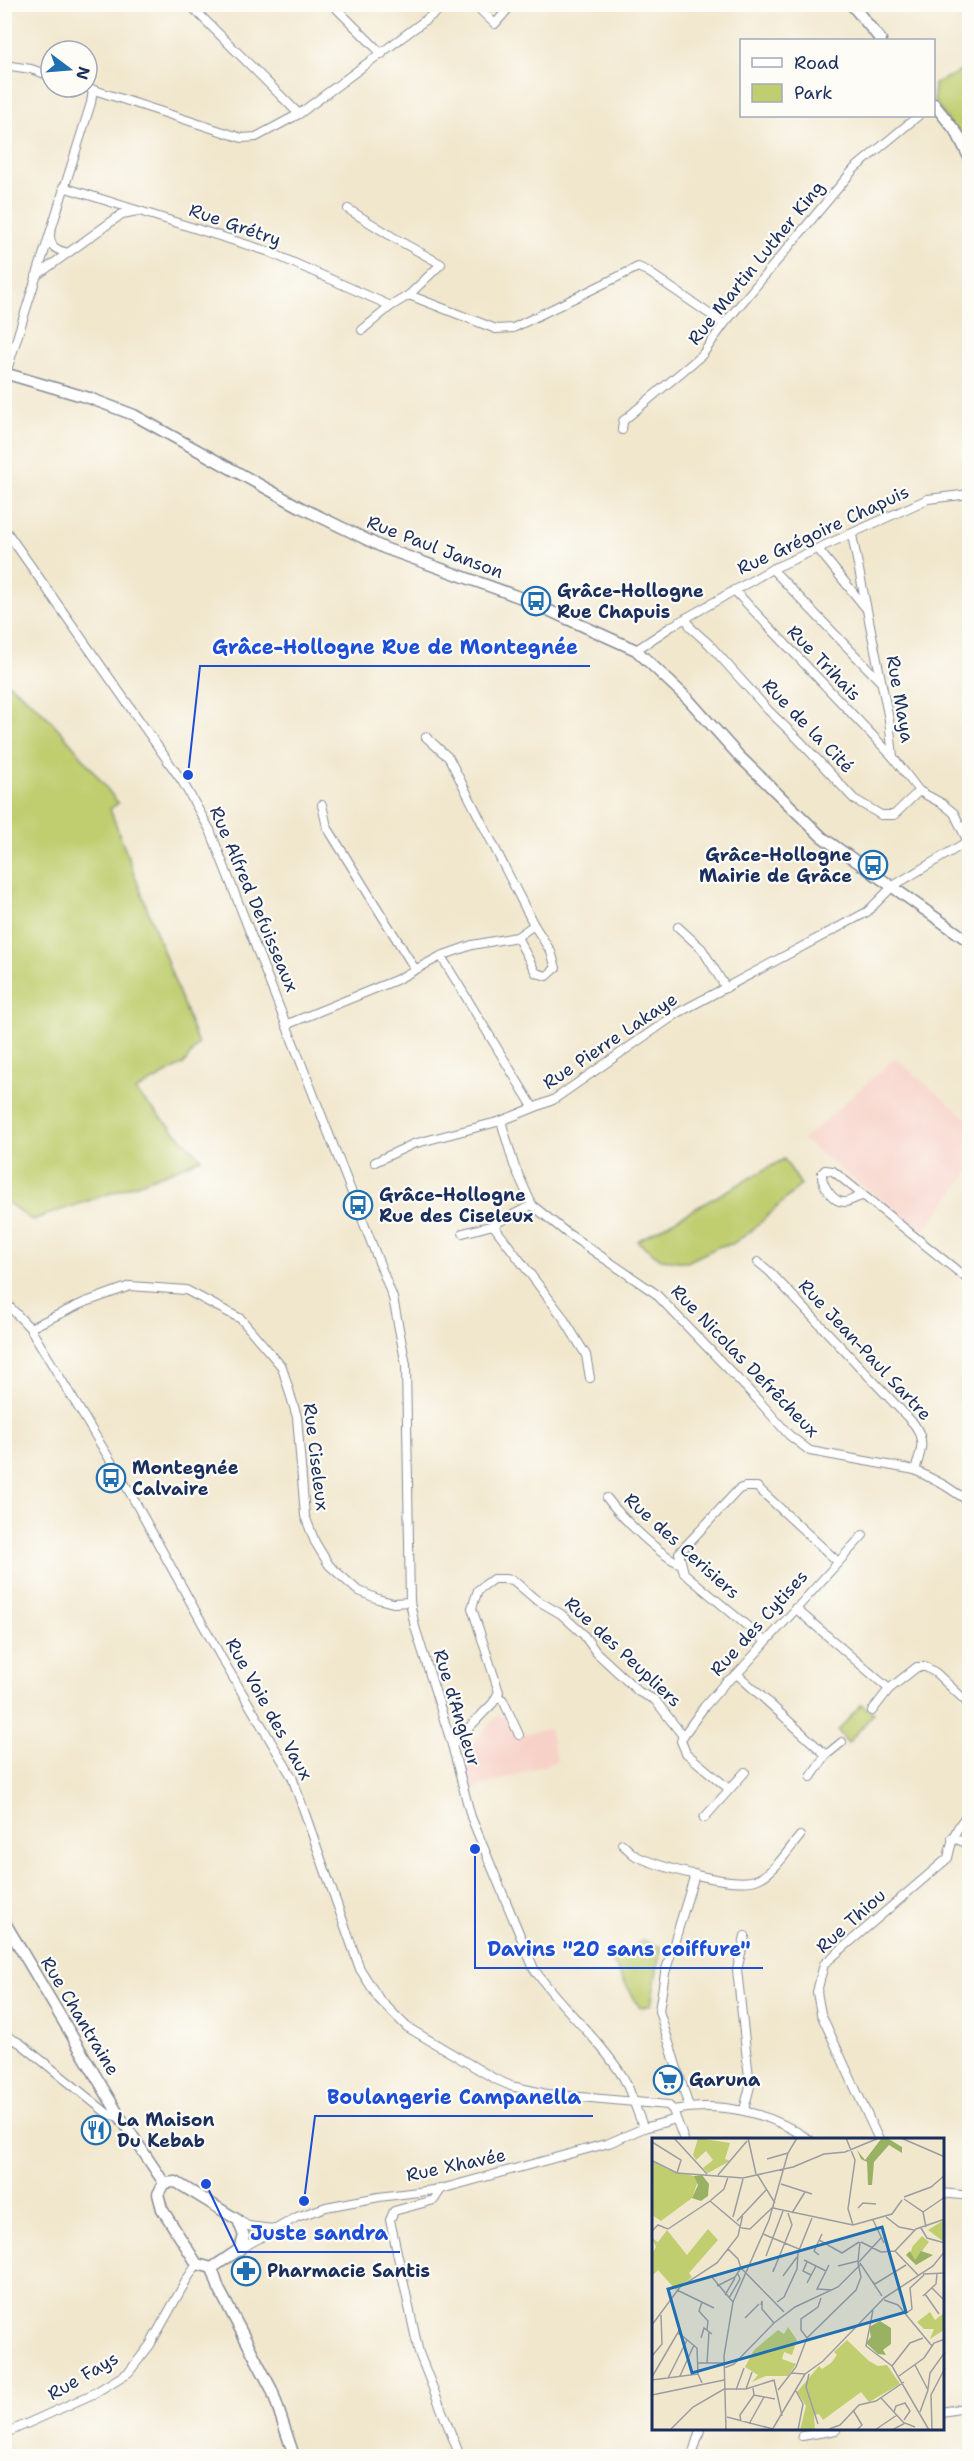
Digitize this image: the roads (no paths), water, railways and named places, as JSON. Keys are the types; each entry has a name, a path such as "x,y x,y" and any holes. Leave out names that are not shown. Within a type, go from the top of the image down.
{"street":[{"path":"189,4 299,114"},
{"path":"333,4 382,54"},
{"path":"99,91 242,138 256,137 299,114 447,4"},
{"path":"474,4 495,24 508,9 503,4"},
{"path":"851,4 880,39"},
{"path":"4,65 39,72"},
{"path":"5,373 91,104 90,99"},
{"path":"935,106 957,133 969,159"},
{"name":"Rue Martin Luther King","path":"622,430 622,421 702,355 724,324 854,169 917,117"},
{"name":"Rue Grétry","path":"63,186 267,251 391,306"},
{"path":"102,199 115,211 110,223"},
{"path":"348,209 441,264 409,295 391,306 362,330"},
{"path":"36,276 125,213 141,211"},
{"path":"49,232 52,245 57,250 68,253"},
{"path":"409,295 496,329 513,328 638,267 724,324"},
{"name":"Rue Paul Janson","path":"5,373 89,398 134,415 300,507 384,548 519,597 636,650 688,699 739,756 822,837 969,942"},
{"name":"Rue Grégoire Chapuis","path":"636,650 771,569 852,535 928,499 969,494"},
{"name":"Rue Alfred Defuisseaux","path":"4,528 188,791 210,830 288,1024 375,1253"},
{"name":"Rue Maya","path":"852,535 889,720 893,756 919,791 954,813 968,840"},
{"path":"818,549 868,609"},
{"path":"771,569 880,681"},
{"name":"Rue Trihais","path":"734,590 893,756"},
{"name":"Rue de la Cité","path":"687,618 691,628 709,644 768,710 854,799 881,815 894,815 919,791"},
{"path":"426,737 449,758 550,952 556,968 547,976 536,973 517,937"},
{"path":"322,805 327,827 415,969"},
{"name":"Rue Pierre Lakaye","path":"375,1162 413,1144 501,1121 553,1100 678,1014 867,912 893,886 968,840"},
{"path":"288,1024 396,980 441,956 472,945 517,937 534,925"},
{"path":"678,927 702,949 726,988"},
{"path":"441,956 533,1107"},
{"name":"Rue Nicolas Defrêcheux","path":"501,1121 514,1164 532,1205 567,1233 655,1293 752,1392 789,1435 810,1451 915,1470 944,1485 969,1502"},
{"path":"862,1196 847,1202 836,1199 824,1184 822,1173 825,1170 833,1171 969,1281"},
{"path":"463,1233 493,1226 532,1205"},
{"path":"493,1226 562,1316 586,1356 590,1378"},
{"name":"Rue d'Angleur","path":"375,1253 393,1298 406,1365 410,1602 414,1627 452,1745 471,1817 534,1969 548,1989 624,2078 644,2128"},
{"name":"Rue Jean-Paul Sartre","path":"758,1262 918,1430 922,1444 915,1470"},
{"name":"Rue Ciseleux","path":"30,1328 83,1303 130,1286 186,1290 241,1319 282,1367 297,1418 305,1516 315,1542 329,1564 357,1590 393,1603 410,1602"},
{"name":"Rue Voie des Vaux","path":"4,1301 30,1328 129,1491 221,1657 292,1777 360,1969 379,1999 407,2027 495,2079 511,2086 548,2094 635,2103 672,2111"},
{"path":"681,1564 679,1553 739,1489 750,1486 757,1488 837,1561"},
{"name":"Rue des Cerisiers","path":"607,1498 625,1520 671,1560 681,1564 684,1573 765,1641"},
{"name":"Rue des Cytises","path":"683,1736 725,1683 737,1674 837,1561 863,1535"},
{"name":"Rue des Peupliers","path":"497,1696 499,1692 472,1608 478,1590 493,1579 513,1580 535,1599 561,1614 596,1652 639,1692 655,1700 683,1736 681,1741 686,1753 729,1789"},
{"path":"795,1608 889,1689"},
{"path":"872,1711 889,1689 917,1667 926,1667 936,1673 969,1705"},
{"path":"737,1674 826,1755"},
{"path":"452,1745 497,1696 503,1700 519,1735"},
{"path":"811,1777 826,1755 842,1742"},
{"path":"704,1818 745,1772"},
{"name":"Rue Thiou","path":"878,2138 821,2014 817,1992 824,1964 948,1858 952,1838 959,1822 969,1812"},
{"path":"622,1844 634,1855 695,1874 738,1883 759,1879 768,1874 800,1836"},
{"path":"952,1838 969,1844"},
{"path":"689,2107 659,2011 665,1973 695,1874"},
{"name":"Rue Chantraine","path":"4,1921 124,2121 164,2183"},
{"path":"744,2110 750,2086 736,1970 745,1936"},
{"path":"4,2035 20,2043 108,2114 124,2121"},
{"path":"683,2138 672,2111 689,2107 744,2110 775,2120 806,2138"},
{"name":"Rue Xhavée","path":"240,2249 297,2217 326,2207 441,2189 609,2143 644,2128 672,2111"},
{"path":"238,2220 243,2236 240,2249 212,2268 197,2264 162,2209 158,2194 164,2183 176,2182 248,2226 273,2229"},
{"path":"441,2189 434,2200 394,2211 390,2220 420,2353 460,2457"},
{"path":"944,2193 969,2196"},
{"name":"Rue Fays","path":"4,2433 93,2394 129,2372 150,2345 197,2264"},
{"path":"212,2268 219,2289 272,2391 294,2457"},
{"path":"944,2412 969,2407"},
{"path":"692,2457 700,2431"},
{"path":"801,2436 830,2431"}],"place":[{"name":"Grâce-Hollogne Rue Chapuis","path":"536,601"},
{"name":"Grâce-Hollogne Rue de Montegnée","path":"188,775"},
{"name":"Grâce-Hollogne Mairie de Grâce","path":"873,865"},
{"name":"Grâce-Hollogne Rue des Ciseleux","path":"358,1205"},
{"name":"Montegnée Calvaire","path":"111,1478"},
{"name":"Davins \"20 sans coiffure\"","path":"475,1849"},
{"name":"Garuna","path":"668,2080"},
{"name":"La Maison Du Kebab","path":"96,2130"},
{"name":"Juste sandra","path":"206,2184"},
{"name":"Boulangerie Campanella","path":"304,2201"},
{"name":"Pharmacie Santis","path":"246,2271"}]}
